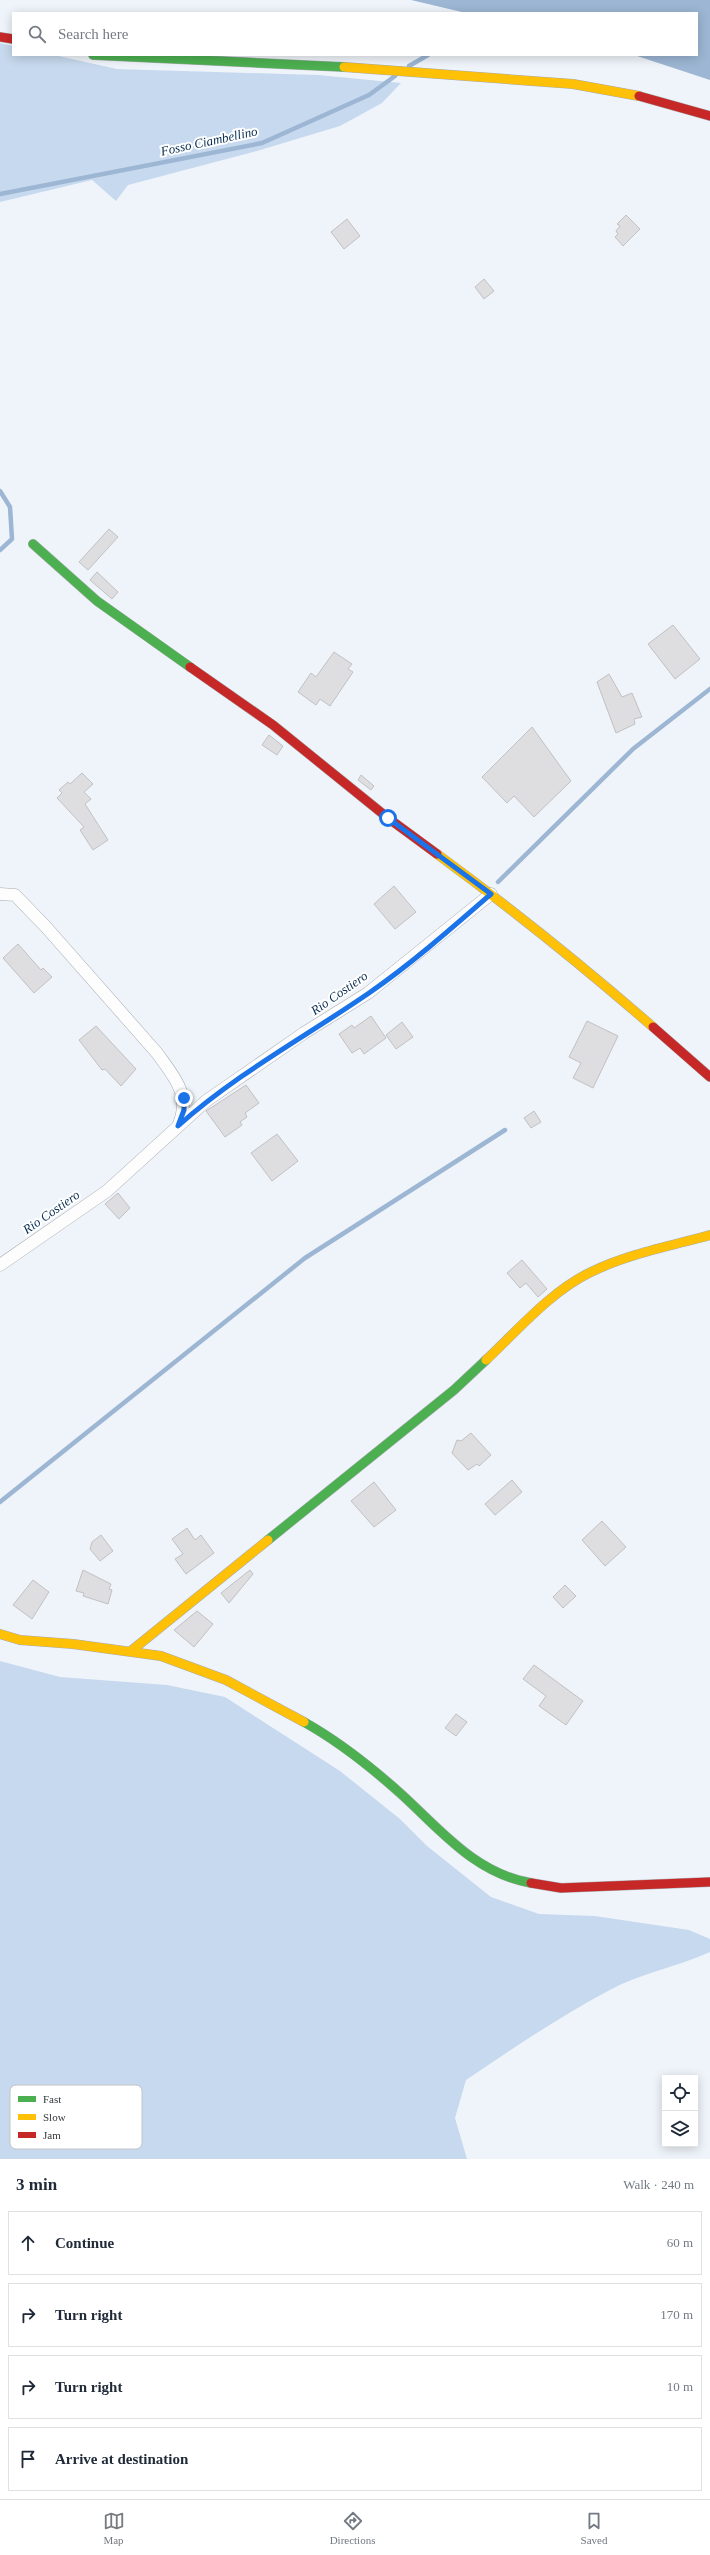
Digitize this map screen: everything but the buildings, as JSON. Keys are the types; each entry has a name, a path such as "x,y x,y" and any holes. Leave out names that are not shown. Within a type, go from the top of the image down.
{"street":[{"path":"0,36 12,39"},
{"path":"115,56 316,65 403,73 573,84 654,99 710,116"},
{"path":"33,544 97,602 273,725 388,818 491,894 576,960 710,1077"},
{"path":"0,894 15,895 26,906 157,1054 171,1073 184,1098 184,1110 178,1126"},
{"path":"0,1265 107,1191 206,1101 304,1033 368,993 491,894"},
{"path":"131,1651 454,1390 555,1296 590,1272 632,1256 710,1235"},
{"path":"0,1634 20,1640 131,1651 161,1656 226,1680 326,1734 399,1792 443,1834 484,1867 510,1879 560,1888 710,1882"}],"shaded area":[{"path":"411,0 710,0 710,80 637,56 698,56 698,12 462,12"},
{"path":"0,43 12,46 12,56 58,56 117,69 318,75 401,83 382,103 340,126 257,151 128,185 116,201 92,180 0,202"},
{"path":"0,1661 60,1677 167,1685 225,1697 340,1771 400,1819 427,1846 491,1897 539,1914 595,1916 689,1930 710,1939 710,1952 633,1979 608,1991 554,2022 466,2080 455,2118 467,2159 0,2159"}],"waterway":[{"name":"Fosso Ciambellino","path":"409,66 426,56"},
{"name":"Fosso Ciambellino","path":"0,194 262,143 369,95 395,76"},
{"name":"Fosso Ciambellino","path":"0,491 10,507 12,539 0,550"},
{"path":"498,882 633,749 710,689"},
{"path":"0,1502 305,1258 505,1130"}],"traffic: fast":[{"path":"114,56 344,67"},
{"path":"33,544 97,601 190,667"},
{"path":"268,1540 454,1390 486,1360"},
{"path":"304,1722 329,1737 366,1764 400,1793 444,1835 475,1860 492,1870 511,1878 531,1883"}],"traffic: slow":[{"path":"344,67 573,84 639,96"},
{"path":"437,854 547,938 653,1027"},
{"path":"486,1360 549,1300 576,1280 620,1260 710,1235"},
{"path":"131,1651 268,1540"},
{"path":"0,1634 20,1640 73,1644 161,1656 226,1680 304,1722"}],"traffic: jam":[{"path":"0,37 12,39"},
{"path":"639,96 710,116"},
{"path":"190,667 273,725 388,818 437,854"},
{"path":"653,1027 710,1077"},
{"path":"531,1883 561,1888 710,1882"}],"route":[{"path":"184,1098 184,1110 178,1126 206,1101 304,1033 368,993 390,977 491,894 388,818"}],"water label":[{"name":"Rio Costiero","path":"339,993"},
{"name":"Rio Costiero","path":"51,1212"}]}
